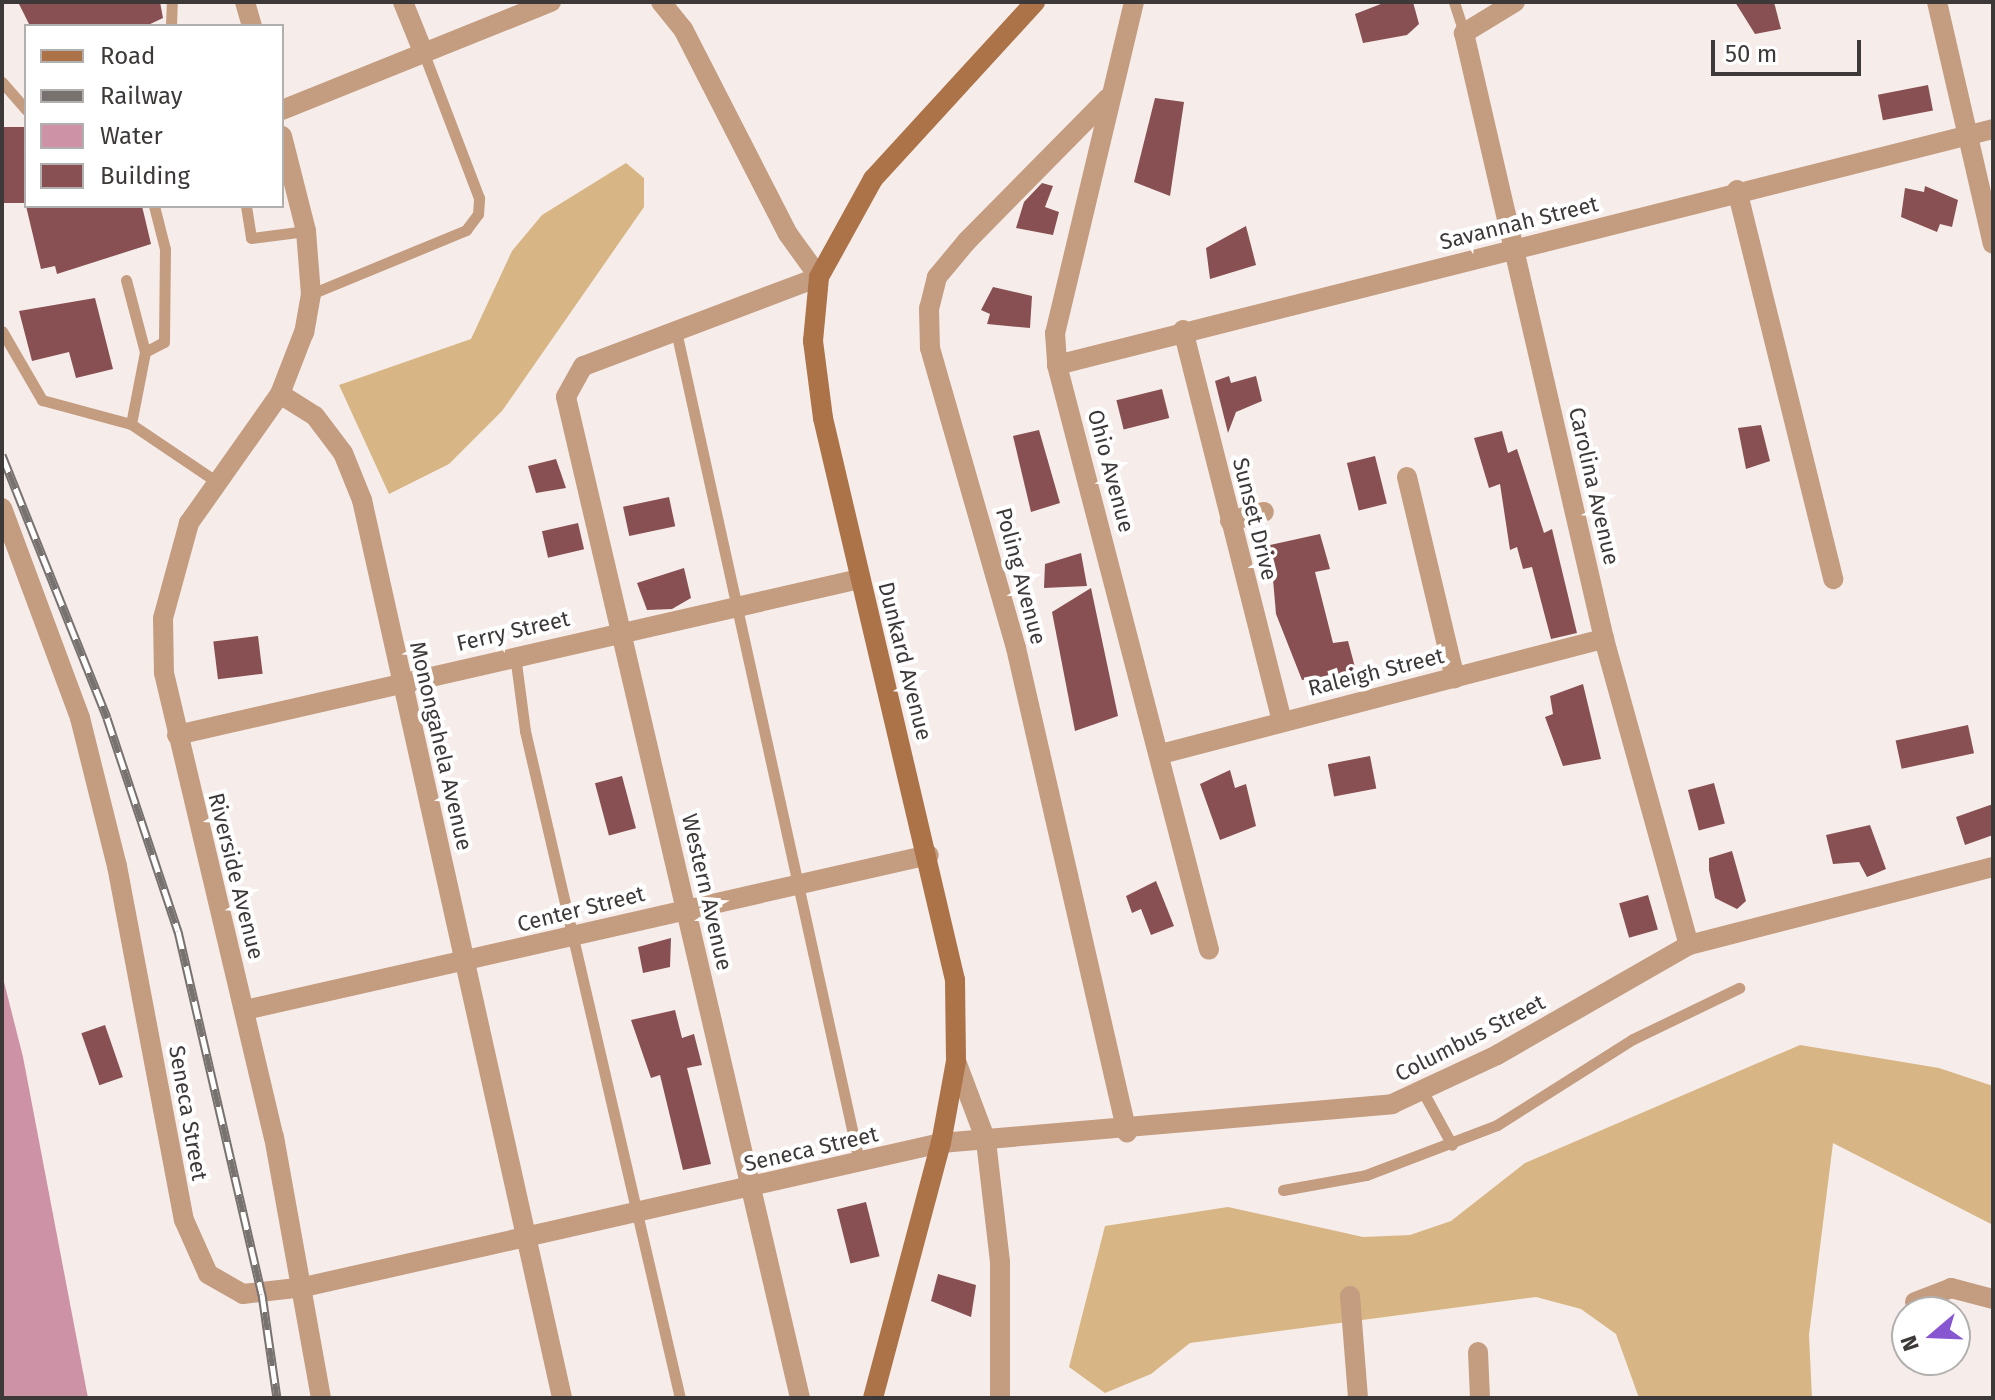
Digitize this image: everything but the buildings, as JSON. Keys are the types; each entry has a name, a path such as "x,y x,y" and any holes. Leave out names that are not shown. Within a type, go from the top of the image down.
{"main road":[{"name":"Dunkard Avenue","path":"873,1398 941,1143 956,1061 955,980 929,855 823,418 813,341 819,277 873,179 1035,2"}],"street":[{"path":"245,2 251,24"},
{"path":"403,2 422,49"},
{"path":"284,109 422,49 551,2"},
{"path":"661,2 683,29 788,234 819,277 676,331"},
{"name":"Ohio Avenue","path":"1134,2 1108,98 1055,333 1057,365 1161,754 1209,950"},
{"path":"1464,33 1515,2"},
{"path":"1937,2 1993,244"},
{"name":"Carolina Avenue","path":"1464,33 1517,250 1604,639 1689,945"},
{"name":"Poling Avenue","path":"1108,98 967,241 937,277 929,308 930,348 1032,710 1127,1132"},
{"name":"Savannah Street","path":"1057,365 1183,330 1517,250 1737,190 1993,129"},
{"path":"280,394 311,294 306,231 284,144"},
{"path":"1737,190 1833,579"},
{"name":"Sunset Drive","path":"1183,330 1282,720"},
{"name":"Western Avenue","path":"676,331 583,366 566,397 623,630 800,1398"},
{"name":"Riverside Avenue","path":"280,394 214,480 184,534 163,618 177,735 245,1010 304,1287 321,1398"},
{"name":"Monongahela Avenue","path":"280,394 315,416 343,453 362,500 562,1398"},
{"path":"1407,477 1455,678"},
{"name":"Seneca Street","path":"2,508 80,718 156,1058 166,1151 196,1251 226,1289 304,1287 639,1214 941,1143"},
{"path":"1230,521 1264,512"},
{"name":"Ferry Street","path":"177,735 401,680 860,579"},
{"name":"Raleigh Street","path":"1161,754 1282,720 1604,639"},
{"name":"Center Street","path":"245,1010 929,855"},
{"name":"Columbus Street","path":"941,1143 1322,1116 1423,1092 1689,945 1993,867"},
{"path":"956,1061 986,1141 1000,1262 1000,1398"},
{"path":"1930,1296 1951,1288 1993,1299"},
{"path":"1350,1296 1358,1398"},
{"path":"1478,1352 1480,1398"}],"lane":[{"path":"171,24 172,2"},
{"path":"1454,2 1464,33"},
{"path":"311,294 466,230 478,214 479,198 422,49"},
{"path":"2,82 24,108"},
{"path":"145,352 164,342 165,249 155,208"},
{"path":"246,208 251,238 306,231"},
{"path":"126,280 145,352 131,424"},
{"path":"2,331 42,400 131,424 214,480"},
{"path":"676,331 859,1161"},
{"path":"515,655 525,731 575,935 680,1398"},
{"path":"1283,1190 1366,1175 1452,1145 1532,1105 1633,1039 1739,988"},
{"path":"1423,1092 1452,1145"}],"shaded area":[{"path":"626,163 644,178 644,207 502,411 449,464 389,494 339,385 471,339 512,251 542,215"},
{"path":"1800,1045 1939,1068 1993,1086 1993,1225 1833,1143 1809,1335 1812,1398 1639,1398 1616,1334 1581,1309 1536,1297 1190,1343 1151,1374 1105,1393 1069,1367 1105,1226 1228,1207 1363,1237 1410,1235 1451,1221 1525,1163"}],"water":[{"path":"2,974 23,1057 88,1398 2,1398"}],"railway":[{"path":"2,455 107,718 178,931 262,1294 277,1398"}]}
